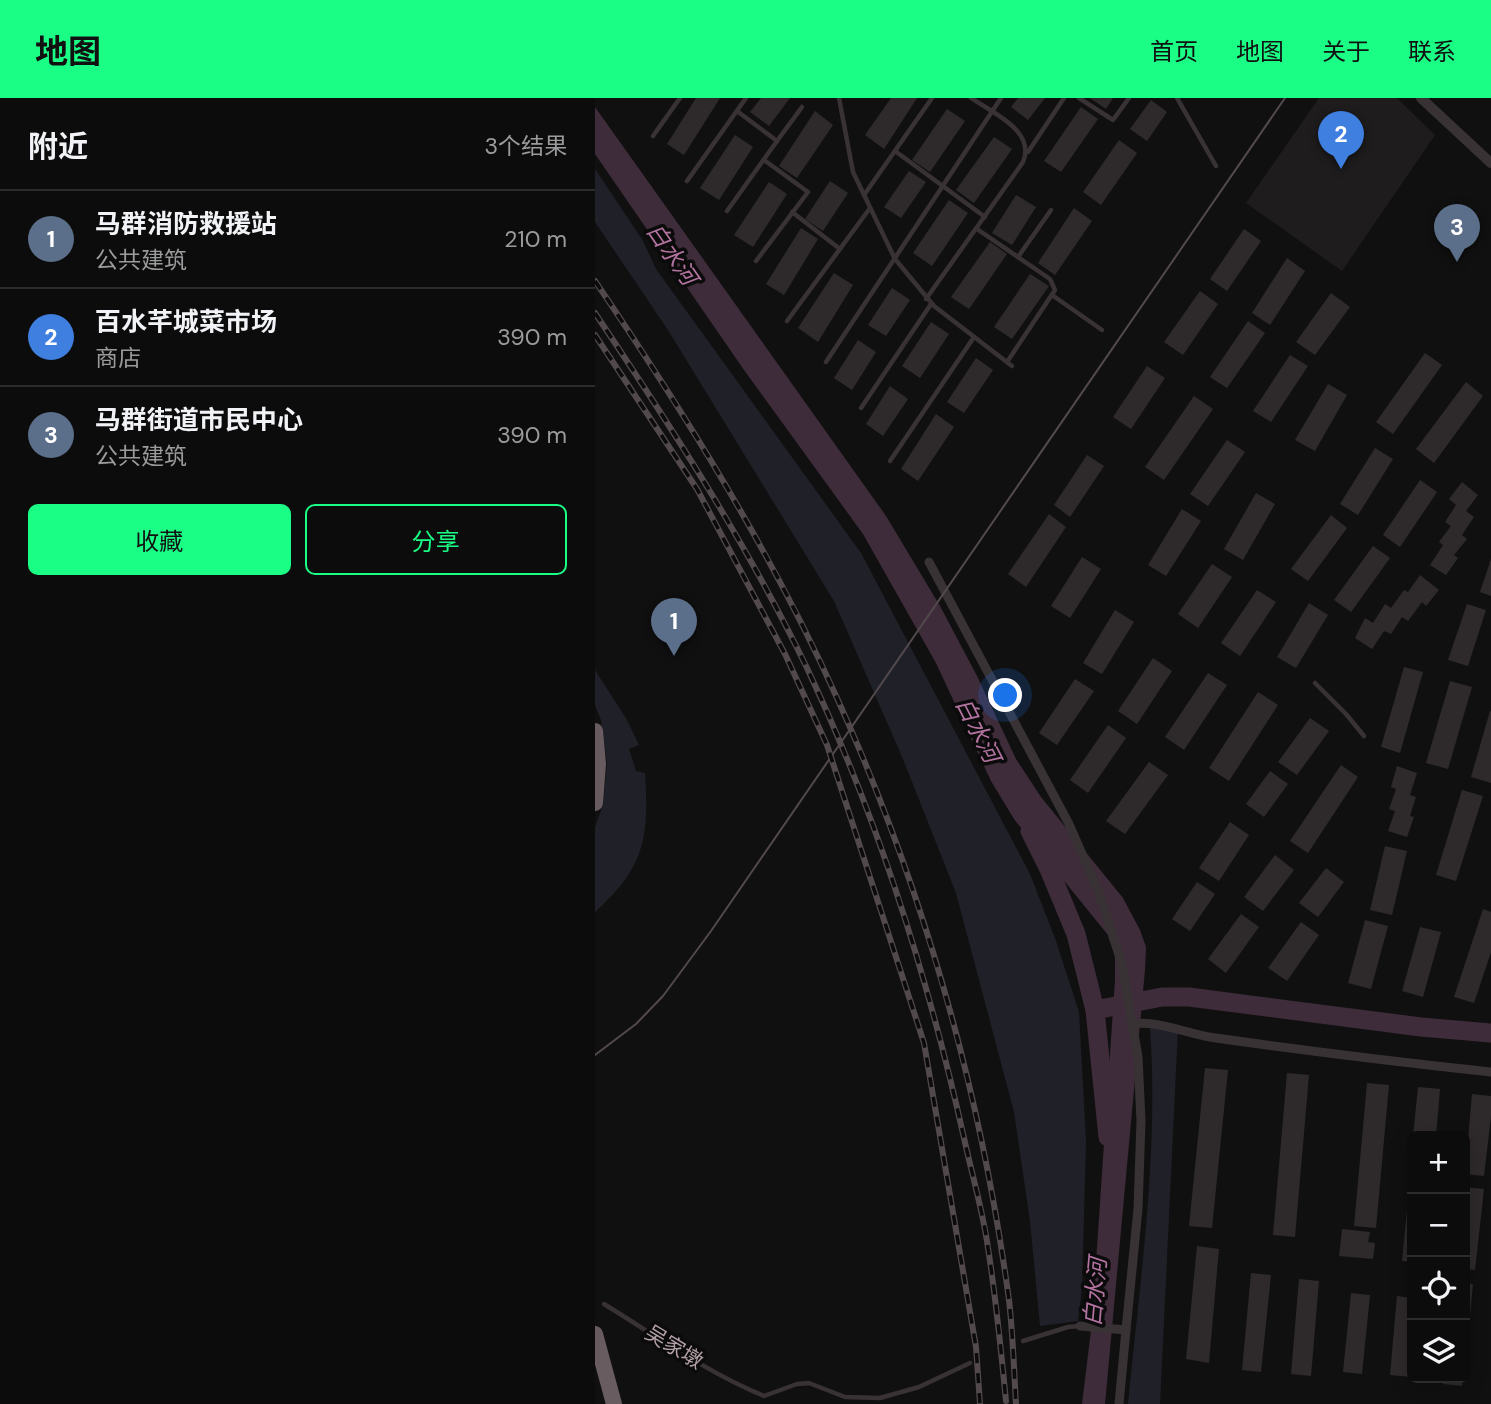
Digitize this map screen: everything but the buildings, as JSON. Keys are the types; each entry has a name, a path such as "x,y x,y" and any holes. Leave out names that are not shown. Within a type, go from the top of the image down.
{"highway":[{"path":"595,731 598,765 595,803"},
{"path":"595,1334 614,1404"}],"street":[{"path":"1421,98 1491,163"},
{"path":"929,562 1075,836 1099,893 1122,964 1138,1057 1141,1121 1138,1209 1123,1330 1119,1404"},
{"path":"1133,1024 1148,1022 1194,1035 1491,1072"},
{"path":"1080,1326 1123,1330"}],"lane":[{"path":"653,136 680,98"},
{"path":"687,181 746,98"},
{"path":"839,98 849,159 895,258 931,304 1009,364 1055,290 1051,279 977,229"},
{"path":"864,195 932,98"},
{"path":"971,98 1017,130 1025,142 1027,152"},
{"path":"826,362 1001,98"},
{"path":"926,299 1023,162 1064,98"},
{"path":"1079,98 1113,120 1129,98"},
{"path":"1177,98 1216,166"},
{"path":"727,211 802,107"},
{"path":"737,111 778,141"},
{"path":"895,151 985,217"},
{"path":"756,261 808,192 764,160"},
{"path":"787,321 870,208"},
{"path":"1018,257 1051,210"},
{"path":"793,212 840,249"},
{"path":"1052,295 1102,330"},
{"path":"861,408 931,304"},
{"path":"890,461 974,337"},
{"path":"1315,683 1364,736"},
{"name":"吴家墩","path":"604,1304 745,1388 764,1396 797,1384 809,1383 845,1397 880,1398 919,1387 970,1363"},
{"path":"1023,1341 1080,1326"}],"shaded area":[{"path":"1319,98 1397,98 1435,135 1342,271 1246,203"},
{"path":"595,169 643,241 656,269 861,553 1030,874 1079,1012 1086,1141 1082,1288 1078,1321 1040,1326 1030,1221 1014,1112 956,893 903,759 834,601 668,330 595,222"},
{"path":"595,670 627,720 639,745 629,749 636,771 645,773 646,816 644,834 634,865 612,896 595,912 595,827 603,805 607,763 601,720 595,705"},
{"path":"1150,1028 1178,1028 1160,1404 1128,1404 1150,1169"}],"water":[{"name":"白水河","path":"595,107 886,516 940,606 1016,759 1041,797 1123,898 1140,930 1146,947 1145,970 1105,1404 1082,1404 1092,1322 1115,980 1115,954 1108,935 1014,819 991,781 936,663 863,534 744,370 595,154"}],"waterway":[{"name":"白水河","path":"1030,831 1076,934 1095,1010 1108,1137"},
{"path":"1095,1010 1162,997 1189,997 1421,1027 1491,1033"}],"tram line":[{"path":"595,1055 636,1024 663,996 711,931 1285,98"}],"railway":[{"path":"595,281 694,433 784,590 837,698 896,843 945,993 982,1145 1009,1300 1016,1404"},
{"path":"595,313 680,443 784,622 833,725 878,840 899,899 934,1018 980,1207 993,1286 1006,1401"},
{"path":"595,335 697,489 785,654 827,745 924,1043 976,1347 980,1404"}],"place":[{"name":"百水芊城菜市场","path":"1341,169"},
{"name":"马群街道市民中心","path":"1457,262"},
{"name":"马群消防救援站","path":"674,656"}]}
